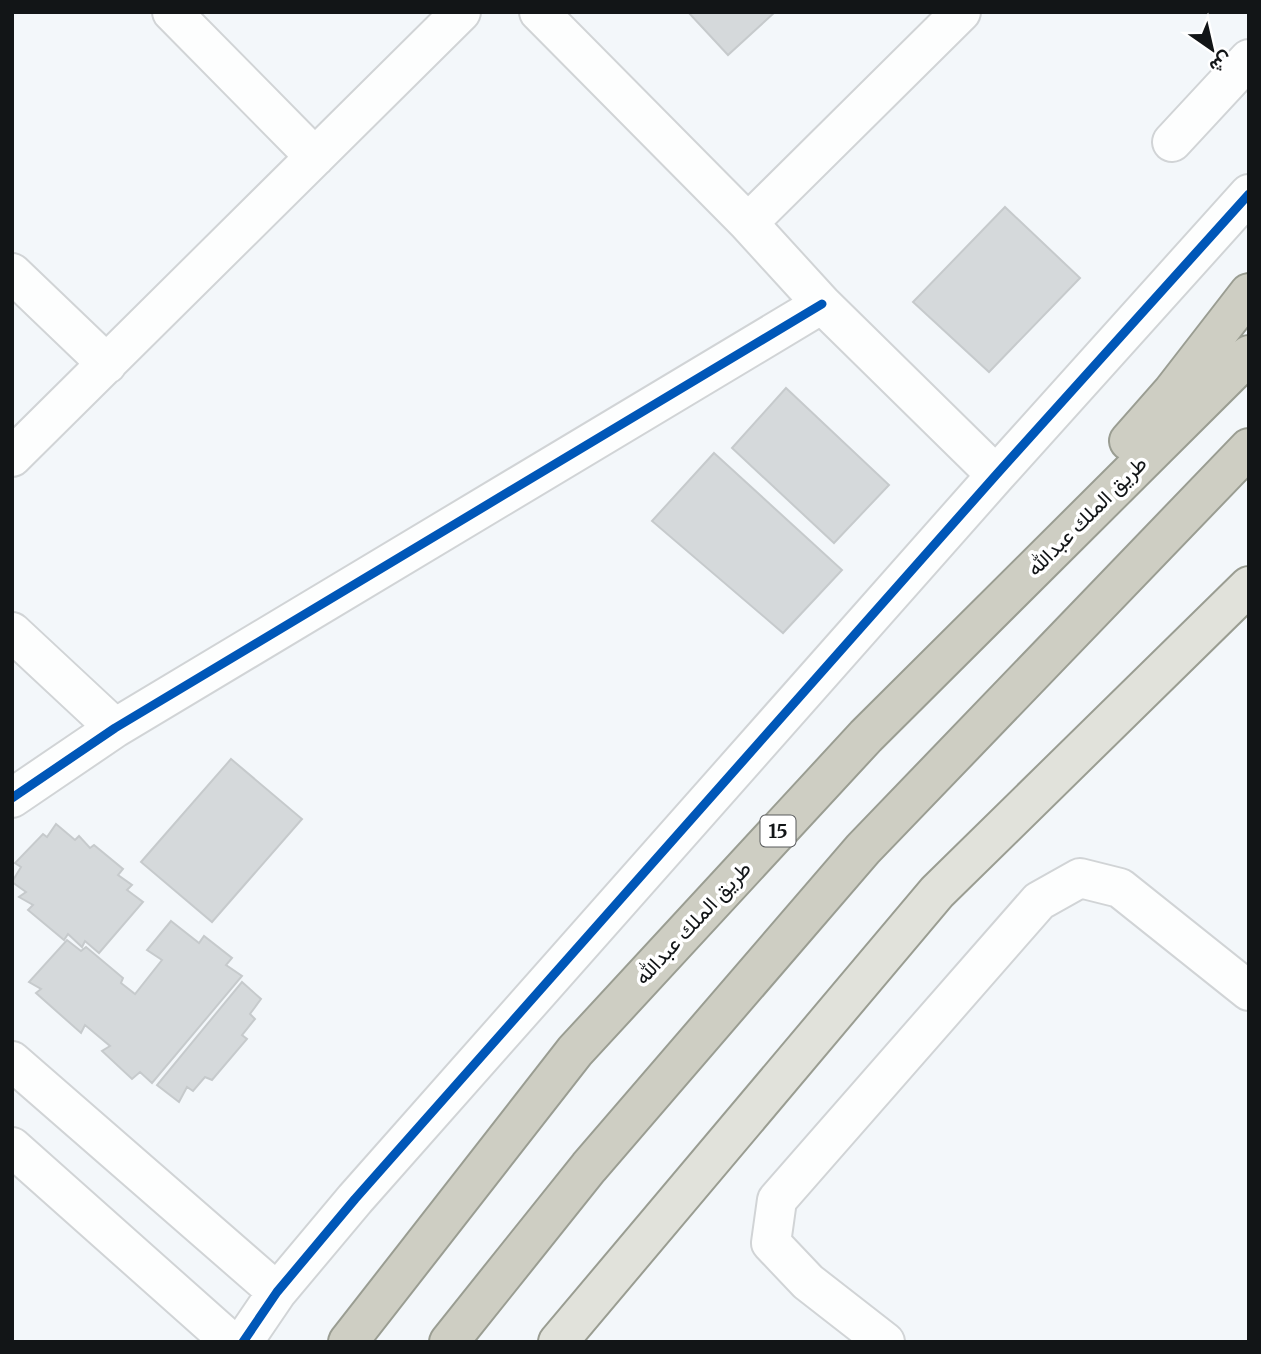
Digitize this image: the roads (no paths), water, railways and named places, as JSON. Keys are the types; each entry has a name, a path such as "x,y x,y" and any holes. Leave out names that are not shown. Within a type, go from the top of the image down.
{"highway":[{"path":"910,692 1173,391 1249,293"},
{"name":"طريق الملك عبدالله","path":"348,1342 575,1051 866,736 1249,355"},
{"path":"449,1342 589,1167 863,849 1249,448"},
{"path":"1020,686 1249,485"}],"main road":[{"path":"558,1342 937,892 1249,586"}],"street":[{"path":"172,12 315,157"},
{"path":"12,457 461,12"},
{"path":"539,12 748,223 822,304 996,474"},
{"path":"748,223 961,12"},
{"path":"1172,142 1249,59"},
{"path":"243,1342 277,1292 355,1199 996,474 1249,194"},
{"path":"12,273 107,364"},
{"path":"12,799 114,728 822,304"},
{"path":"12,632 114,728"},
{"path":"885,1342 808,1282 771,1243 777,1200 1039,901 1080,878 1120,888 1249,991"},
{"path":"12,1061 277,1292"},
{"path":"12,1147 231,1342"}]}
